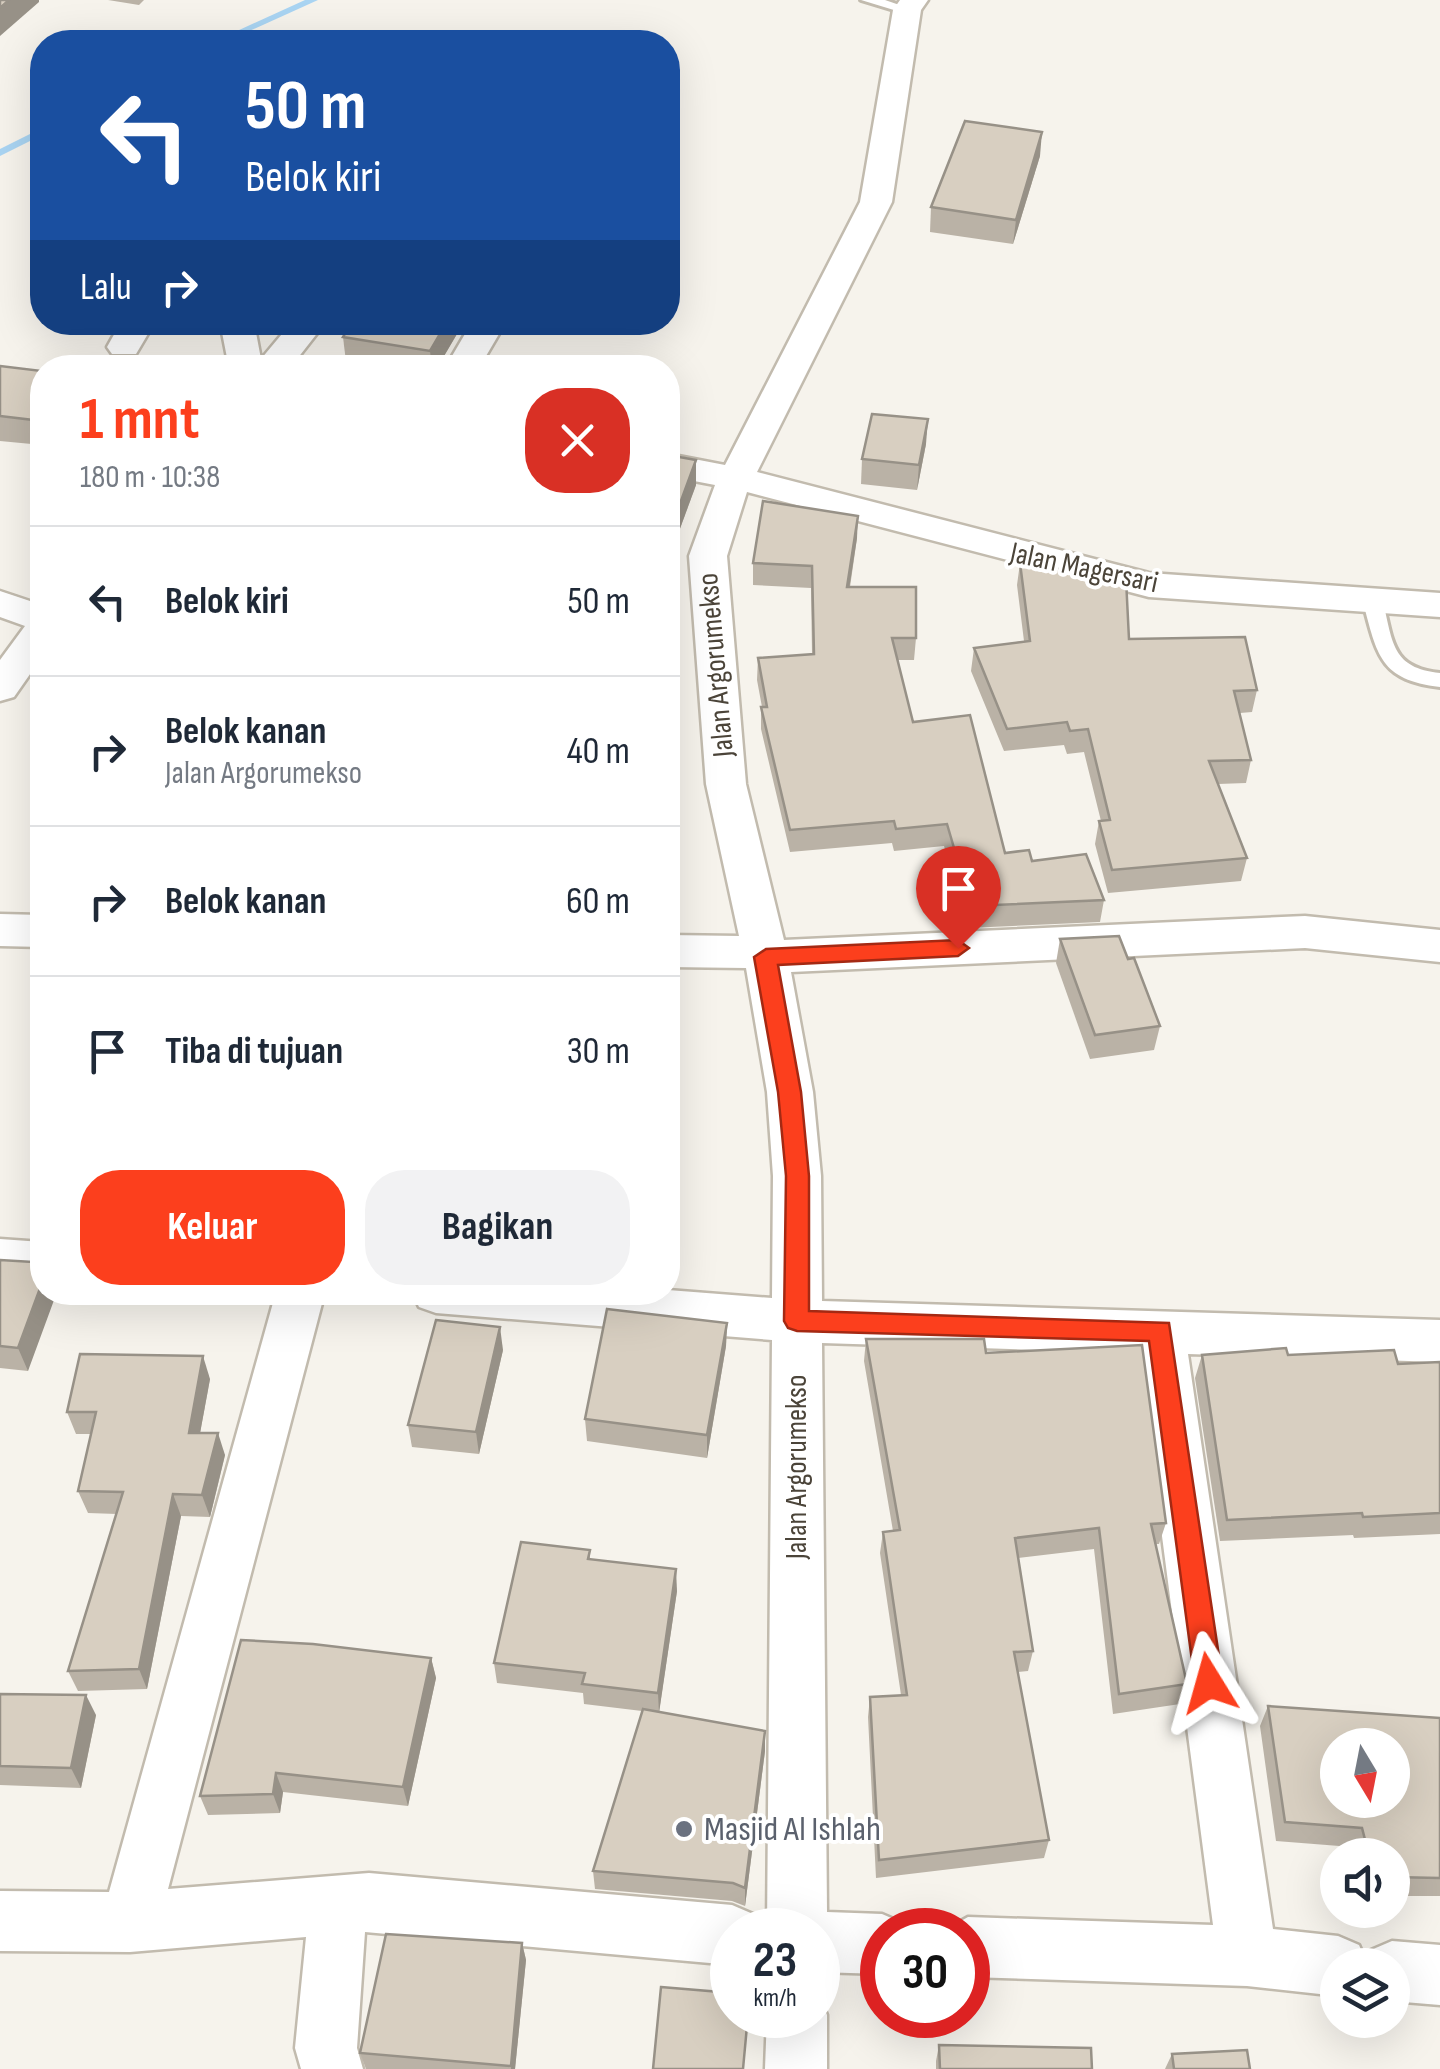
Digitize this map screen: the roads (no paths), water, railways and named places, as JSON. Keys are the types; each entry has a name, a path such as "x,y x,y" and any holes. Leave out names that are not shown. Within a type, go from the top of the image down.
{"street":[{"name":"Jalan Argorumekso","path":"797,1908 798,1176 790,1092 765,954 726,784 708,602 708,556 714,526 736,478 876,202 910,5"},
{"path":"283,355 299,335"},
{"name":"Jalan Magersari","path":"680,467 736,478 1148,585 1440,605"},
{"path":"0,603 30,614"},
{"path":"0,688 30,647"},
{"path":"0,930 30,931"},
{"path":"680,952 765,954 1305,932 1440,946"},
{"path":"0,1258 30,1261"},
{"path":"130,1922 297,1305"},
{"path":"598,1305 797,1321 1440,1341"},
{"path":"1160,1331 1247,1956"},
{"path":"0,1922 130,1922 369,1902 710,1932"},
{"path":"332,2069 326,2048 338,1904"},
{"path":"990,1948 1247,1956 1320,1964"},
{"path":"1410,1972 1440,1975"},
{"path":"796,2038 796,2069"}],"lane":[{"path":"868,0 910,5"},
{"path":"1373,602 1388,658 1400,672 1414,679 1440,680"}],"waterway":[{"path":"245,30 313,0"},
{"path":"0,153 30,137"}],"place":[{"name":"Masjid Al Ishlah","path":"684,1829"}]}
